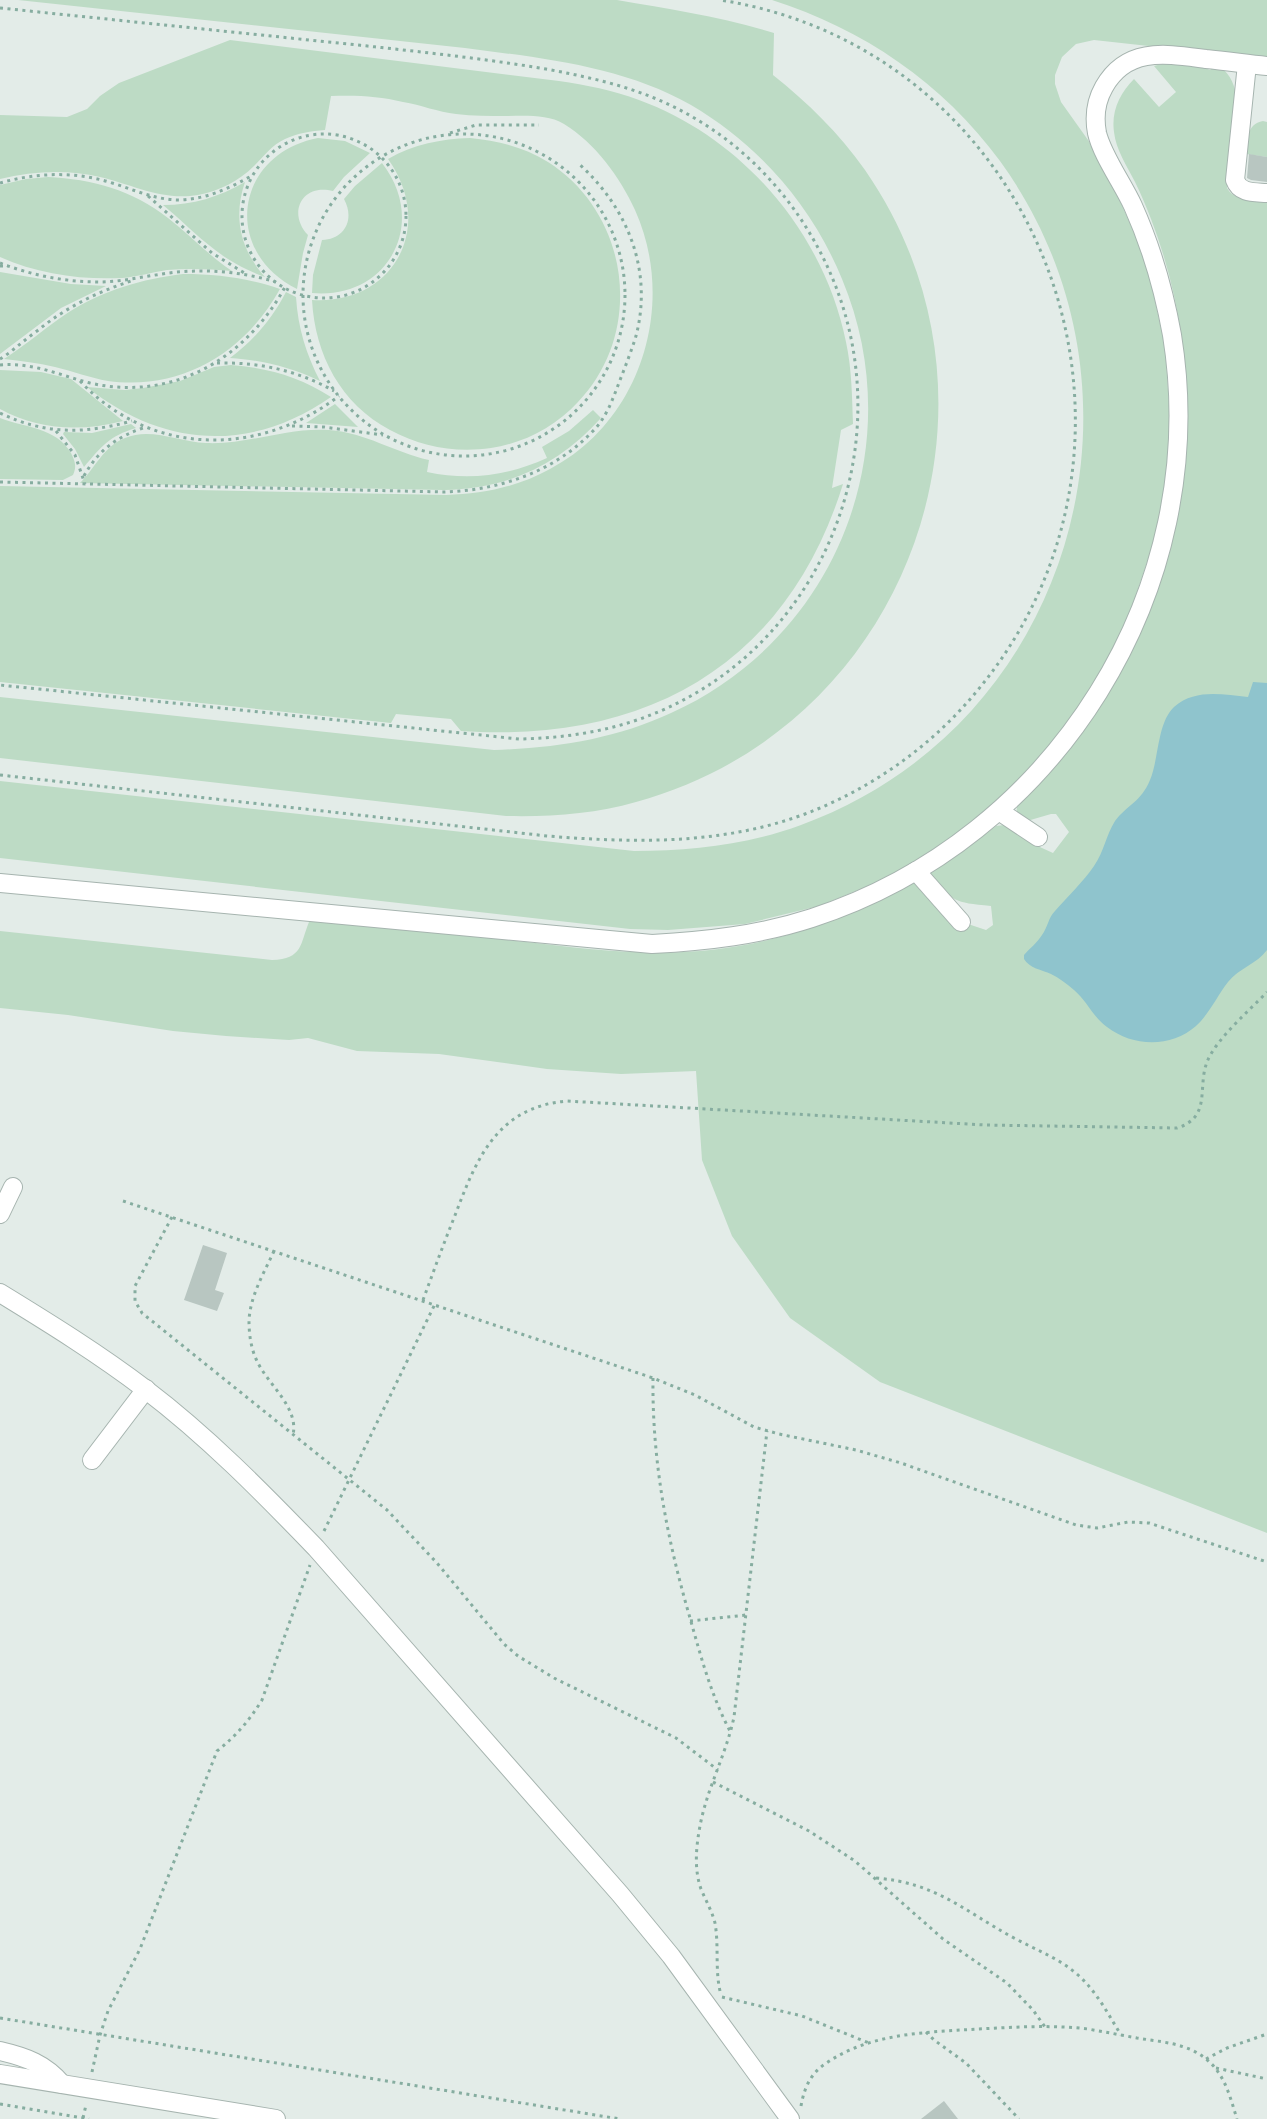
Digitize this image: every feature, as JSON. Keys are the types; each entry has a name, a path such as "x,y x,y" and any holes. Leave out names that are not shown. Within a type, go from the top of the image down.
{"street":[{"path":"0,883 652,944 720,939 786,926 866,897 916,872 968,837 999,811 1041,770 1063,744 1095,698 1133,629 1149,587 1165,533 1178,433 1176,367 1172,335 1163,292 1147,240 1100,141 1096,119 1099,97 1110,78 1118,70 1127,63 1148,55 1170,54 1267,66"},
{"path":"1247,64 1235,180 1243,190 1267,193"},
{"path":"999,811 1038,837"},
{"path":"916,872 961,922"},
{"path":"0,1214 13,1187"},
{"path":"0,1293 63,1332 146,1389 219,1451 316,1548 620,1894 671,1956 725,2029 795,2114"},
{"path":"92,1460 146,1389"},
{"path":"0,2052 23,2056 41,2064 62,2084"},
{"path":"0,2074 276,2119"}],"path":[{"path":"0,775 547,836 596,840 678,840 743,832 806,813 837,800 884,773 920,748 967,703 1007,651 1029,613 1051,563 1069,499 1076,434 1073,368 1068,336 1050,272 1022,212 986,158 942,109 916,87 862,50 833,35 771,11 720,0"},
{"path":"0,8 483,59 591,77 647,94 673,106 715,131 745,155 785,198 818,246 830,272 849,327 858,385 858,414 852,472 839,518 824,554 794,604 776,626 734,666 686,698 633,722 577,735 519,739 0,685"},
{"path":"448,134 490,136 529,148 565,169 594,200 614,236 624,276 624,318 620,338 613,358 592,393 563,423 527,444 497,452 466,456 425,451 405,445 387,436 353,411 338,394 318,362 306,320 303,295 307,258 319,224 339,193 358,173 380,157 413,142 476,125 539,125"},
{"path":"332,134 358,141 380,157 397,180 405,207 403,236 395,256 382,273 359,290 332,297 303,295 279,283 259,265 246,241 242,214 247,187 253,175 261,164 281,146 312,135 332,134"},
{"path":"0,482 455,492 486,489 534,473 561,458 592,432 606,414 636,336 641,298 638,260 626,224 606,191 579,164"},
{"path":"0,183 22,177 64,174 106,181 163,199 197,198 214,194 253,175"},
{"path":"147,195 212,253 252,276"},
{"path":"0,264 53,278 75,281 98,282 208,271 252,276 279,283"},
{"path":"0,359 37,330 77,304 98,293 142,278"},
{"path":"0,365 38,367 79,380 111,386 154,385 195,374 232,352 262,323 285,287"},
{"path":"215,363 251,364 286,370 320,383 338,394"},
{"path":"79,380 103,403 132,421 181,437 218,440 254,437 290,426 316,412 338,394"},
{"path":"0,412 16,420 54,430 86,430 132,421"},
{"path":"290,426 324,427 387,436"},
{"path":"84,476 96,457 114,441 146,427"},
{"path":"54,430 70,446 84,476 85,484"},
{"path":"423,1300 476,1164 495,1136 507,1124 535,1107 551,1102 567,1101 974,1125 1177,1128 1190,1122 1200,1108 1204,1073 1212,1052 1267,992"},
{"path":"123,1201 653,1378 695,1395 740,1420 768,1431 856,1450 902,1463 1076,1525 1097,1528 1128,1522 1149,1523 1267,1562"},
{"path":"172,1217 135,1286 135,1301 138,1307 387,1510 504,1644 518,1656 554,1678 658,1728 693,1750 717,1770"},
{"path":"274,1251 253,1299 249,1333 256,1360 292,1415 293,1435"},
{"path":"83,2118 100,2035 108,2011 140,1949 217,1751 236,1736 250,1720 262,1700 316,1548 435,1304"},
{"path":"653,1378 654,1442 661,1496 674,1561 708,1682 731,1732"},
{"path":"725,2029 716,1963 715,1925 710,1907 701,1889 696,1867 699,1828 707,1795 731,1732 768,1431"},
{"path":"690,1621 746,1615"},
{"path":"713,1782 832,1845 876,1878 943,1939 1007,1983 1033,2010 1045,2027"},
{"path":"876,1878 900,1880 930,1889 999,1930 1065,1964 1092,1989 1121,2035"},
{"path":"721,1996 802,2016 869,2043"},
{"path":"0,2018 620,2119"},
{"path":"795,2114 805,2088 816,2071 832,2060 869,2043 926,2032 1045,2027 1087,2029 1184,2047 1206,2059 1215,2068 1225,2084 1237,2119"},
{"path":"926,2032 966,2063 1019,2119"},
{"path":"1206,2059 1227,2048 1267,2034"},
{"path":"1215,2068 1267,2079"},
{"path":"0,2104 88,2119"}],"green space":[{"path":"18,0 617,0 715,18 774,33 773,75 822,119 855,156 865,170 913,261 936,356 936,452 914,545 871,630 810,704 731,763 636,802 588,812 506,816 0,758 0,697 494,750 540,747 585,740 607,736 650,722 671,713 729,680 778,637 817,587 845,530 862,470 868,407 862,343 842,279 830,252 799,202 761,158 739,139 691,105 665,92 609,72 552,60 465,48"},
{"path":"772,0 1267,0 1267,59 1094,40 1076,44 1062,57 1055,75 1055,84 1061,102 1107,172 1137,239 1149,274 1165,346 1170,420 1169,457 1158,529 1123,634 1065,731 986,815 890,877 819,906 745,924 668,930 630,929 0,858 0,781 634,851 719,846 760,838 801,825 894,778 970,712 1027,633 1065,543 1082,447 1078,349 1051,252 1000,161 978,133 927,83 899,62 838,26"},
{"path":"230,40 559,81 619,93 677,117 712,139 744,165 773,194 798,228 819,264 835,302 848,352 853,424 841,430 832,488 843,484 818,547 786,601 746,645 700,680 648,706 590,723 528,732 461,731 451,719 396,714 391,723 0,682 0,486 446,495 486,491 525,481 550,469 582,448 608,421 628,390 643,356 651,320 652,283 647,246 635,210 622,185 596,151 564,124 543,117 462,115 385,98 331,96 325,130 295,135 280,141 242,176 228,185 206,193 172,196 100,177 63,172 25,174 0,179 0,115 67,117 87,109 100,96 119,83"},
{"path":"1165,63 1199,66 1210,70 1217,64 1227,74 1234,85 1236,95 1227,188 1239,197 1267,199 1267,1533 880,1382 790,1318 732,1236 702,1160 696,1071 621,1074 547,1069 439,1054 357,1051 308,1038 289,1040 173,1031 68,1015 0,1008 0,931 272,960 290,957 295,953 302,943 309,922 317,919 592,949 675,952 711,950 782,937 816,926 883,898 915,880 968,924 986,930 993,925 991,906 955,899 929,873 996,826 1004,825 1031,843 1053,853 1069,832 1056,814 1027,821 1016,815 1017,807 1076,741 1113,686 1147,619 1171,548 1179,511 1187,437 1186,382 1180,326 1160,245 1141,196 1119,152 1113,124 1118,103 1134,79 1159,107 1176,92 1154,66"},
{"path":"1263,121 1267,122 1267,157 1246,154 1248,138 1253,125"},
{"path":"318,138 345,141 370,153 344,177 333,191 313,191 301,202 299,218 308,235 297,289 273,272 257,252 248,229 248,205 255,183 269,163 290,148"},
{"path":"470,138 501,143 530,152 548,162 576,184 597,212 611,242 619,275 620,309 613,342 599,374 569,411 549,426 527,438 503,446 465,450 414,441 390,430 358,406 334,376 325,358 314,320 312,300 341,298 365,290 385,275 399,256 407,234 408,210 402,184 388,159 428,143"},
{"path":"382,163 396,186 402,210 401,232 393,253 380,271 362,284 339,292 312,293 313,275 322,240 337,236 346,227 348,214 344,199 355,186"},
{"path":"48,177 96,183 140,200 168,218 232,271 175,269 128,277 91,278 44,272 0,257 0,185"},
{"path":"245,182 241,195 239,220 241,232 250,255 265,277 222,255 163,205 185,204 206,199"},
{"path":"0,272 71,284 106,286 61,308 0,354"},
{"path":"183,274 232,277 280,289 266,311 230,348 186,373 161,380 135,383 108,381 49,366 4,359 69,312 96,297 138,282"},
{"path":"286,292 296,297 304,340 320,381 276,365 230,358 262,328"},
{"path":"231,365 258,368 284,375 308,384 331,397 301,415 270,428 239,435 207,436 177,432 146,422 116,407 87,387 125,390 143,388 180,381 214,367"},
{"path":"0,370 41,372 71,379 123,421 76,428 45,425 14,416 0,409"},
{"path":"335,404 358,427 306,423"},
{"path":"593,410 601,418 585,435 549,461 510,479 467,489 80,483 111,447 135,435 155,434 196,442 222,443 313,430 329,430 356,435 429,460 427,472 458,476 503,473 547,458 542,447 569,431"},
{"path":"0,418 49,433 65,444 74,461 73,475 63,480 0,479"},
{"path":"131,424 136,428 106,443 84,467 75,449 63,434 64,432 92,433"}],"water":[{"path":"1253,682 1267,683 1267,950 1232,977 1201,1021 1186,1033 1164,1041 1152,1042 1117,1034 1098,1019 1074,990 1054,976 1029,965 1024,955 1040,938 1053,914 1094,866 1115,821 1146,787 1153,771 1161,732 1168,714 1182,701 1200,695 1248,697"}],"building":[{"path":"1249,154 1267,157 1267,182 1247,178"},
{"path":"203,1245 227,1253 215,1290 224,1293 217,1311 184,1300"},
{"path":"944,2101 958,2119 921,2119"}]}
